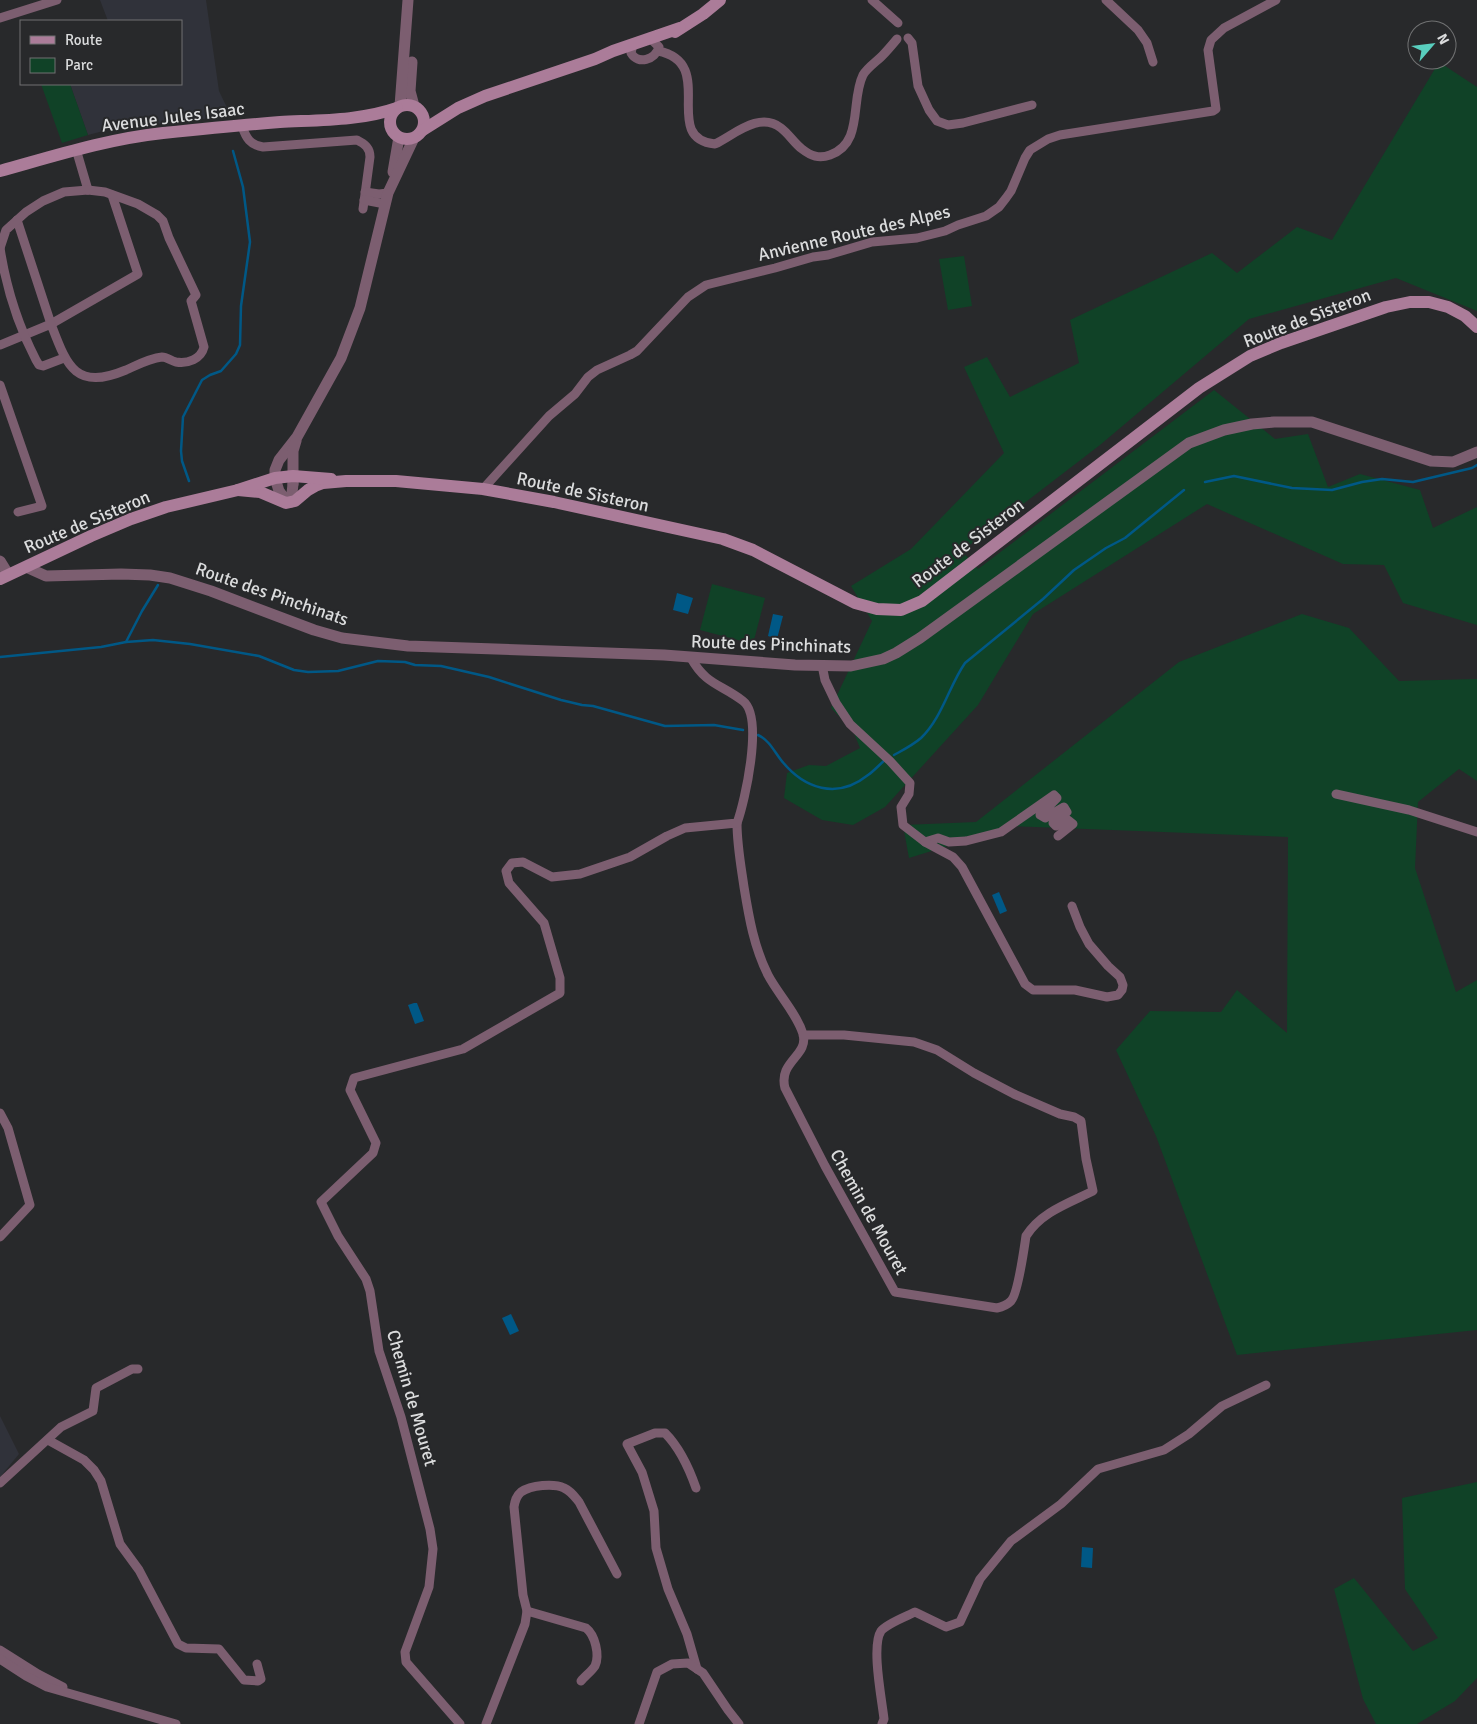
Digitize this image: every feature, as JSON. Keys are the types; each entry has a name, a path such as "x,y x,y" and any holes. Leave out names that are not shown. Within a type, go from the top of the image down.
{"main road":[{"path":"458,108 418,134 406,139 395,132 390,120 392,114 399,107 407,104 437,114 458,108 485,96 595,60 656,44 703,14 720,0"},
{"name":"Avenue Jules Isaac","path":"0,171 76,149 127,138 242,126 354,118 382,113 399,107"},
{"path":"418,109 425,121 418,134"},
{"name":"Avenue Jules Isaac","path":"354,118 395,132"},
{"name":"Route de Sisteron","path":"238,490 257,492 282,499 298,499 308,490 323,483 346,481 396,481 483,489 554,502 723,539 753,550 855,603 877,610 901,610 922,601 1199,388 1250,356 1281,343 1386,307 1410,302 1429,302 1448,307 1465,316 1477,327"},
{"name":"Route de Sisteron","path":"4,576 131,519 238,490 261,482 275,474 293,479 310,476 346,481"}],"street":[{"path":"0,18 57,0"},
{"path":"399,107 408,0"},
{"path":"416,0 410,91 418,109"},
{"path":"872,0 898,23"},
{"path":"1106,0 1138,30 1147,43 1153,62"},
{"name":"Anvienne Route des Alpes","path":"483,489 549,416 575,394 588,377 597,370 637,351 688,297 706,285 813,257 828,255 872,242 917,238 945,231 986,216 999,207 1006,198 1030,150 1048,139 1060,135 1213,111 1216,108 1208,50 1211,40 1224,28 1276,0"},
{"path":"908,38 912,43 918,86 929,110 937,121 948,125 963,123 1032,105"},
{"path":"656,44 680,60 686,71 689,88 689,123 694,134 700,140 715,144 753,123 766,122 778,126 788,133 800,148 811,155 821,158 843,149 848,142 860,84 864,74 897,39"},
{"path":"632,49 638,60 643,60 657,53 656,44"},
{"path":"242,126 249,142 263,147 358,140 366,144 370,153 364,200 379,194 388,194"},
{"path":"282,499 275,474 279,460 297,437 341,358 360,308 388,194 395,132"},
{"path":"388,194 418,134"},
{"path":"76,149 88,190"},
{"path":"17,220 50,324 64,358 75,372 83,376 94,378 112,376 164,357 176,362 198,357 204,347 191,301 196,295 163,221 157,215 138,204 112,195 88,190 64,192 43,200 26,212 3,231 0,248 4,274 25,336 39,365 43,366 64,358"},
{"path":"0,345 50,324 138,274 112,195"},
{"path":"0,385 42,506 18,512"},
{"name":"Route des Pinchinats","path":"26,567 46,576 121,574 170,578 211,591 314,630 369,643 851,666 866,664 896,653 920,638 1189,443 1224,430 1274,422 1312,422 1431,461 1453,462 1477,452"},
{"path":"282,499 279,484 283,479 293,479 293,451 297,437"},
{"path":"293,462 298,469 310,476"},
{"path":"0,560 4,576"},
{"path":"691,658 698,670 706,678 742,700 750,710 752,720 750,769 742,809 737,823 737,846 750,924 758,953 803,1034"},
{"path":"822,665 825,680 836,703 850,724 890,761 910,783 909,794 901,807 903,825 925,842 953,857 962,867 1025,984 1033,990 1076,990 1107,997 1118,995 1123,985 1120,977 1089,944 1072,906"},
{"path":"925,842 938,838 948,842 966,840 1001,832 1054,794 1057,798 1040,815 1045,818 1064,807 1067,812 1053,823 1056,826 1068,820 1072,824 1058,836"},
{"path":"1336,794 1409,810 1477,832"},
{"name":"Chemin de Mouret","path":"460,1724 406,1662 405,1652 429,1587 433,1549 430,1528 401,1417 379,1351 366,1279 338,1236 321,1202 373,1153 376,1143 350,1090 354,1078 463,1049 560,993 560,978 544,923 509,883 506,871 512,864 523,862 552,877 580,874 630,857 666,836 685,828 737,823"},
{"name":"Chemin de Mouret","path":"803,1034 844,1035 914,1042 937,1050 1007,1091 1081,1121 1093,1191 1042,1217 1026,1236 1017,1287 1011,1302 997,1308 895,1292 825,1166 785,1088 782,1079 784,1072 803,1046 803,1034"},
{"path":"0,1113 8,1128 30,1205 0,1237"},
{"path":"0,1483 60,1427 93,1411 96,1388 132,1370 138,1369"},
{"path":"882,1724 884,1719 877,1655 878,1638 882,1629 915,1612 946,1627 960,1622 980,1579 1012,1541 1061,1504 1098,1469 1164,1450 1189,1434 1222,1406 1266,1385"},
{"path":"696,1488 688,1468 671,1438 665,1433 655,1433 627,1444 642,1472 654,1511 656,1548 668,1590 687,1634 697,1669"},
{"path":"48,1440 84,1460 94,1470 101,1481 120,1544 139,1570 178,1644 186,1648 220,1649 244,1680 258,1681 261,1679 256,1664"},
{"path":"486,1724 526,1624 527,1611 523,1595 514,1507 520,1493 529,1489 555,1485 571,1492 579,1502 617,1574"},
{"path":"527,1611 589,1630 595,1641 597,1659 595,1666 581,1681"},
{"path":"0,1650 57,1684 91,1699"},
{"path":"0,1659 26,1676 48,1687 176,1724"},
{"path":"640,1724 657,1672 672,1664 688,1663 703,1673 739,1724"}],"shaded area":[{"path":"100,0 206,0 219,91 231,116 148,125 126,125 88,135 70,85 182,85 182,20 108,20"},
{"path":"0,1416 19,1454 0,1477"}],"green space":[{"path":"1434,70 1451,70 1477,87 1477,311 1396,278 1249,319 1100,445 962,551 978,569 1214,390 1275,439 1308,434 1328,487 1360,474 1420,490 1433,528 1477,507 1477,625 1403,603 1384,565 1343,564 1207,504 1033,614 978,705 885,807 853,825 822,820 784,798 787,773 809,765 826,766 860,748 853,731 831,708 872,621 851,586 911,549 1004,453 964,367 987,357 1010,397 1079,363 1070,320 1212,253 1237,273 1297,227 1332,240"},
{"path":"41,85 70,85 88,135 62,143"},
{"path":"964,256 972,306 948,310 939,259"},
{"path":"712,584 765,598 753,644 700,630"},
{"path":"1302,614 1349,628 1399,681 1477,679 1477,781 1459,769 1418,802 1415,868 1456,992 1477,980 1477,1330 1237,1355 1156,1136 1116,1050 1150,1011 1221,1012 1237,990 1287,1033 1288,837 1012,826 909,858 903,825 976,822 1179,662"},
{"path":"1477,1482 1477,1678 1455,1701 1417,1724 1376,1724 1363,1699 1334,1589 1354,1578 1413,1651 1438,1638 1405,1589 1402,1498"}],"water":[{"path":"677,593 693,598 688,614 673,610"},
{"path":"773,614 783,616 777,639 768,636"},
{"path":"999,892 1007,911 1000,914 992,895"},
{"path":"417,1003 424,1021 415,1024 408,1005"},
{"path":"511,1314 519,1331 510,1335 502,1318"},
{"path":"1082,1547 1093,1548 1092,1568 1081,1567"}],"waterway":[{"path":"189,481 182,461 181,451 183,417 202,380 221,371 236,354 240,345 241,306 250,242 243,187 233,151"},
{"path":"1205,482 1234,476 1292,488 1332,490 1382,479 1413,482 1472,468 1477,465"},
{"path":"894,755 915,743 928,730 940,712 965,663 1043,599 1074,570 1106,548 1125,538 1184,490"},
{"path":"126,642 158,585"},
{"path":"0,657 153,640 190,644 259,656 294,670 308,672 338,671 378,661 405,662 415,665 441,666 489,677 561,700 593,706 665,726 714,725 743,730"},
{"path":"758,735 768,743 790,770 810,784 822,788 833,789 856,783 885,760"}]}
